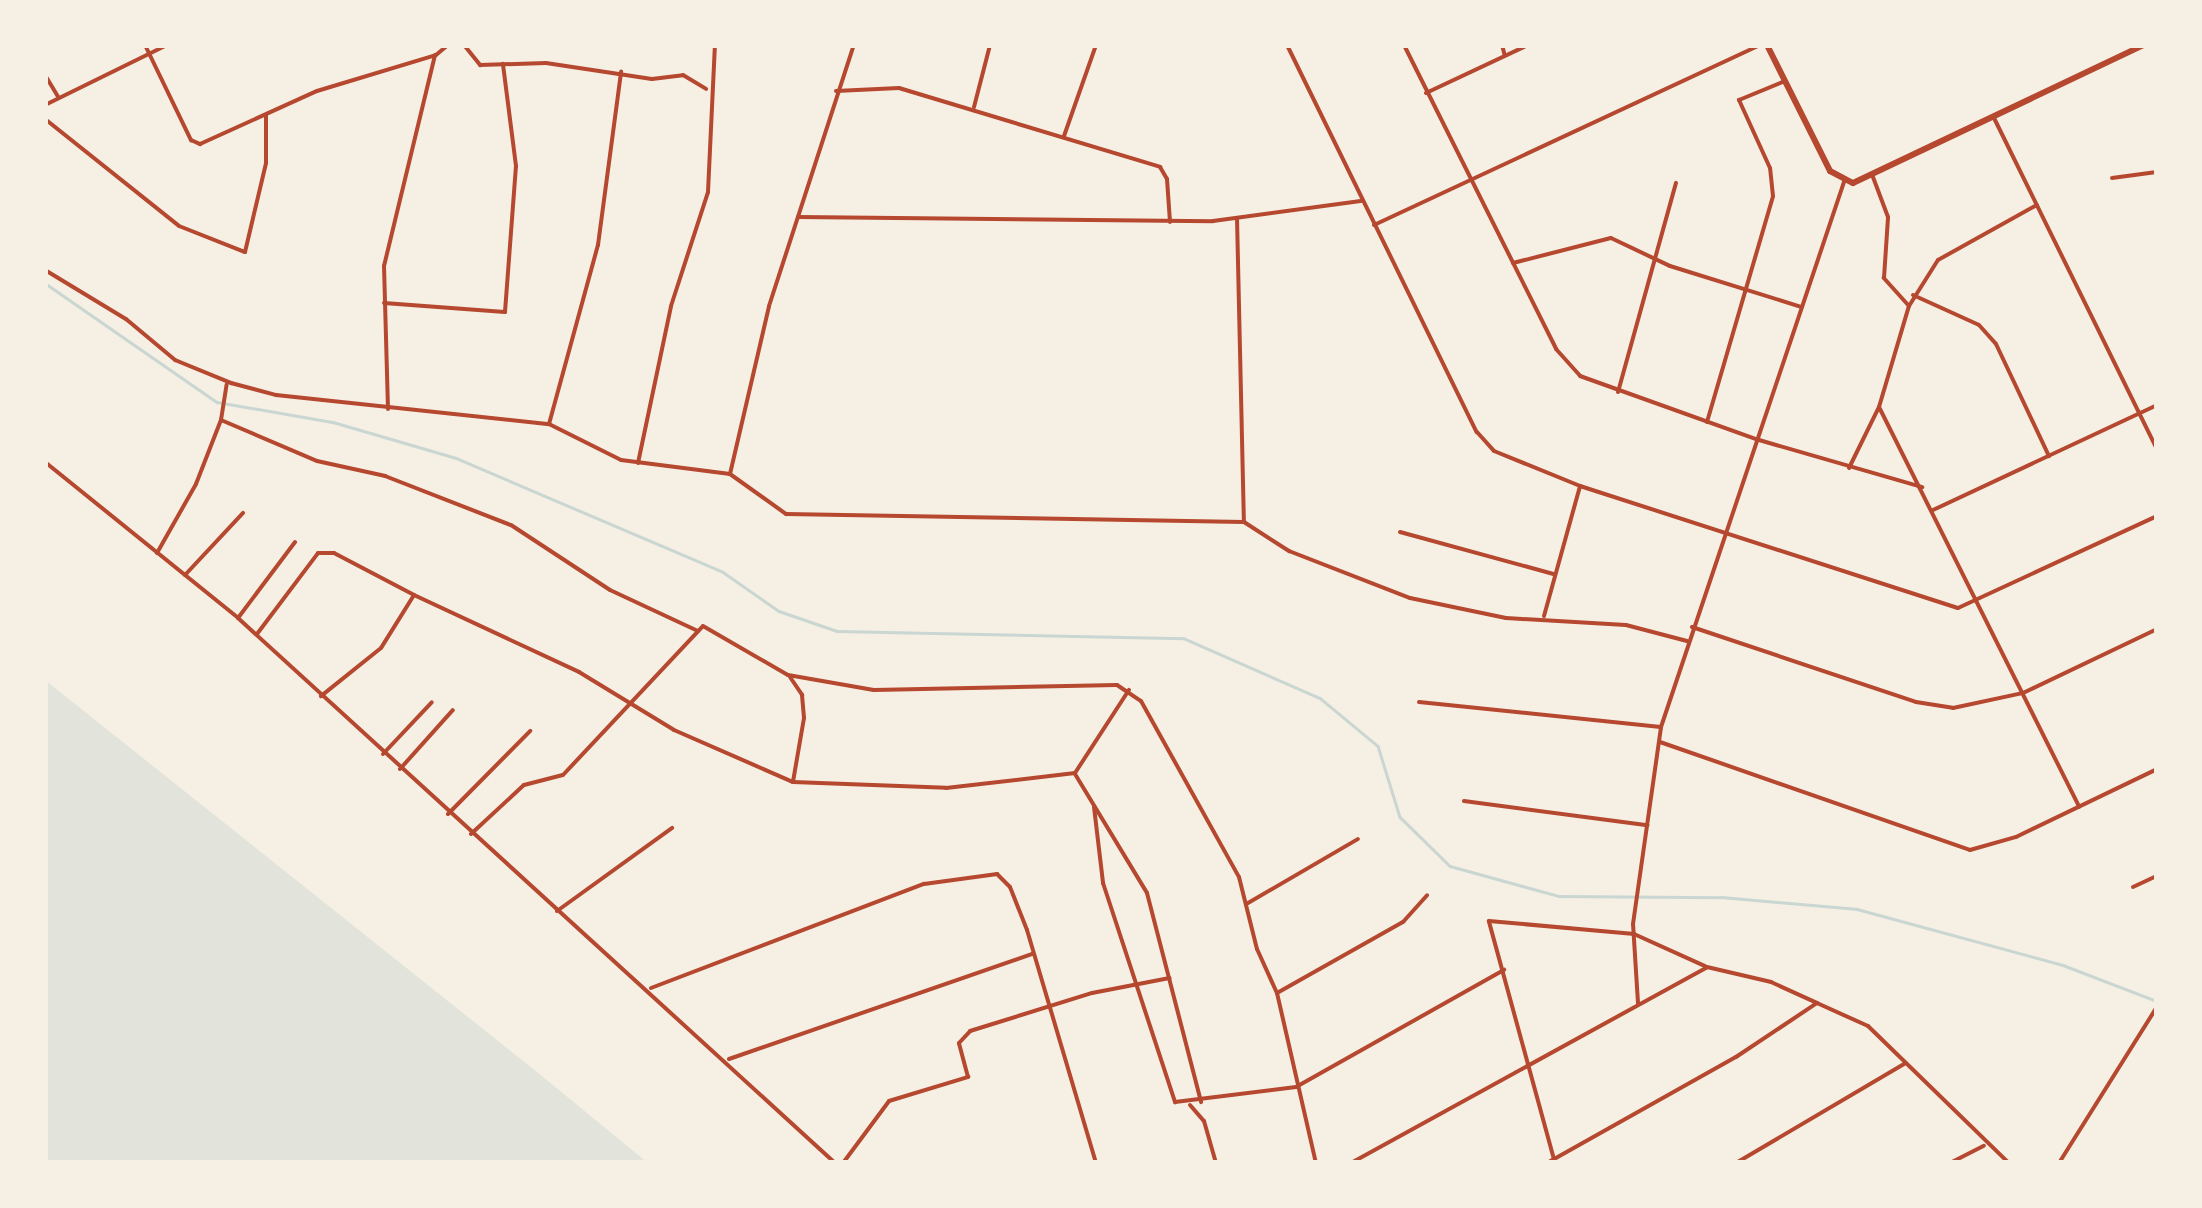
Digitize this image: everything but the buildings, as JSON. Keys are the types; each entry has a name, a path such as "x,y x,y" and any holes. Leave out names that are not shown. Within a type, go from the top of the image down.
{"main road":[{"path":"1764,45 1830,171 1844,182 1873,177 2144,45"}],"street":[{"path":"145,45 194,143 317,91 436,55 448,45"},
{"path":"45,105 168,45"},
{"path":"464,45 474,64 683,75 708,91"},
{"path":"638,463 670,306 708,192 708,91 715,45"},
{"path":"730,474 752,368 836,92 854,45"},
{"path":"974,107 990,45"},
{"path":"1064,136 1096,45"},
{"path":"1287,45 1477,432 1494,452 1580,486 1934,604 1978,604 2157,516"},
{"path":"1404,45 1564,360 1580,376 1759,440 1922,487"},
{"path":"1502,45 1505,56"},
{"path":"1426,93 1528,45"},
{"path":"1374,225 1473,184 1764,45"},
{"path":"388,409 384,303 391,232 436,55"},
{"path":"384,303 505,312 516,166 503,64"},
{"path":"549,424 598,245 621,72"},
{"path":"45,76 58,98"},
{"path":"1707,422 1773,196 1770,168 1739,100 1785,81"},
{"path":"836,92 878,85 974,107 1160,167 1168,180 1170,222"},
{"path":"45,119 180,226 246,252 266,163 266,115"},
{"path":"1994,118 2157,449"},
{"path":"2112,178 2157,172"},
{"path":"1873,177 1888,217 1884,278 1908,306"},
{"path":"1638,1003 1634,934 1661,727 1844,182"},
{"path":"1618,392 1658,260 1676,184"},
{"path":"798,217 1170,222 1237,218 1363,201"},
{"path":"1849,468 1879,406 1908,306 1938,260 2038,206"},
{"path":"1237,218 1244,522"},
{"path":"1513,263 1605,238 1658,260 1803,308"},
{"path":"45,270 126,319 175,360 227,381 276,395 549,424 638,463 730,474 786,514 1244,522 1273,544 1362,584 1459,610 1626,625 1687,642"},
{"path":"1913,296 1979,325 1996,344 2049,456"},
{"path":"157,553 221,420 227,381"},
{"path":"1933,510 2157,405"},
{"path":"1879,406 2078,807"},
{"path":"221,420 317,461 385,476 511,525 610,590 698,630"},
{"path":"45,462 257,634 448,814 648,988 835,1163"},
{"path":"1544,618 1580,486"},
{"path":"185,575 243,513"},
{"path":"1400,532 1554,574"},
{"path":"238,618 295,542"},
{"path":"257,634 318,553 334,552 630,702 674,730 792,782 946,788 1075,773"},
{"path":"320,696 381,648 414,595"},
{"path":"471,834 524,785 563,775 703,626 788,675 874,690 1128,690"},
{"path":"1692,627 1937,707 2023,692 2157,628"},
{"path":"788,675 802,695 804,718 792,782"},
{"path":"1075,773 1128,690"},
{"path":"1128,690 1171,750 1248,903 1257,949 1276,993 1316,1163"},
{"path":"383,754 432,702"},
{"path":"1420,702 1661,727"},
{"path":"400,770 453,710"},
{"path":"448,814 530,732"},
{"path":"1660,742 1970,850 2078,807 2157,769"},
{"path":"1075,773 1147,894 1201,1102"},
{"path":"1464,801 1646,825"},
{"path":"1094,807 1103,884 1171,1097 1190,1104 1204,1120 1216,1163"},
{"path":"557,911 672,828"},
{"path":"1248,903 1358,839"},
{"path":"648,988 886,898 978,872 997,874 1010,886 1096,1163"},
{"path":"2133,888 2157,876"},
{"path":"1276,993 1403,922 1427,895"},
{"path":"1555,1161 1533,1063 1488,921 1634,934 1707,967 1771,982 1868,1026 1984,1146 2009,1163"},
{"path":"727,1060 1032,954"},
{"path":"1351,1163 1707,967"},
{"path":"1190,1104 1296,1087 1504,970"},
{"path":"844,1163 890,1101 968,1077 963,1035 1137,983 1170,978"},
{"path":"1547,1163 1736,1058 1817,1004"},
{"path":"2059,1163 2156,1008"},
{"path":"1736,1163 1904,1064"},
{"path":"1950,1163 1984,1146"}],"shaded area":[{"path":"45,680 537,1072 648,1163 45,1163"}],"waterway":[{"path":"45,283 217,402 333,422 456,458 723,572 779,611 837,631 1183,638 1320,698 1378,746 1400,817 1450,866 1559,896 1721,897 1857,909 2063,965 2157,1001"}]}
